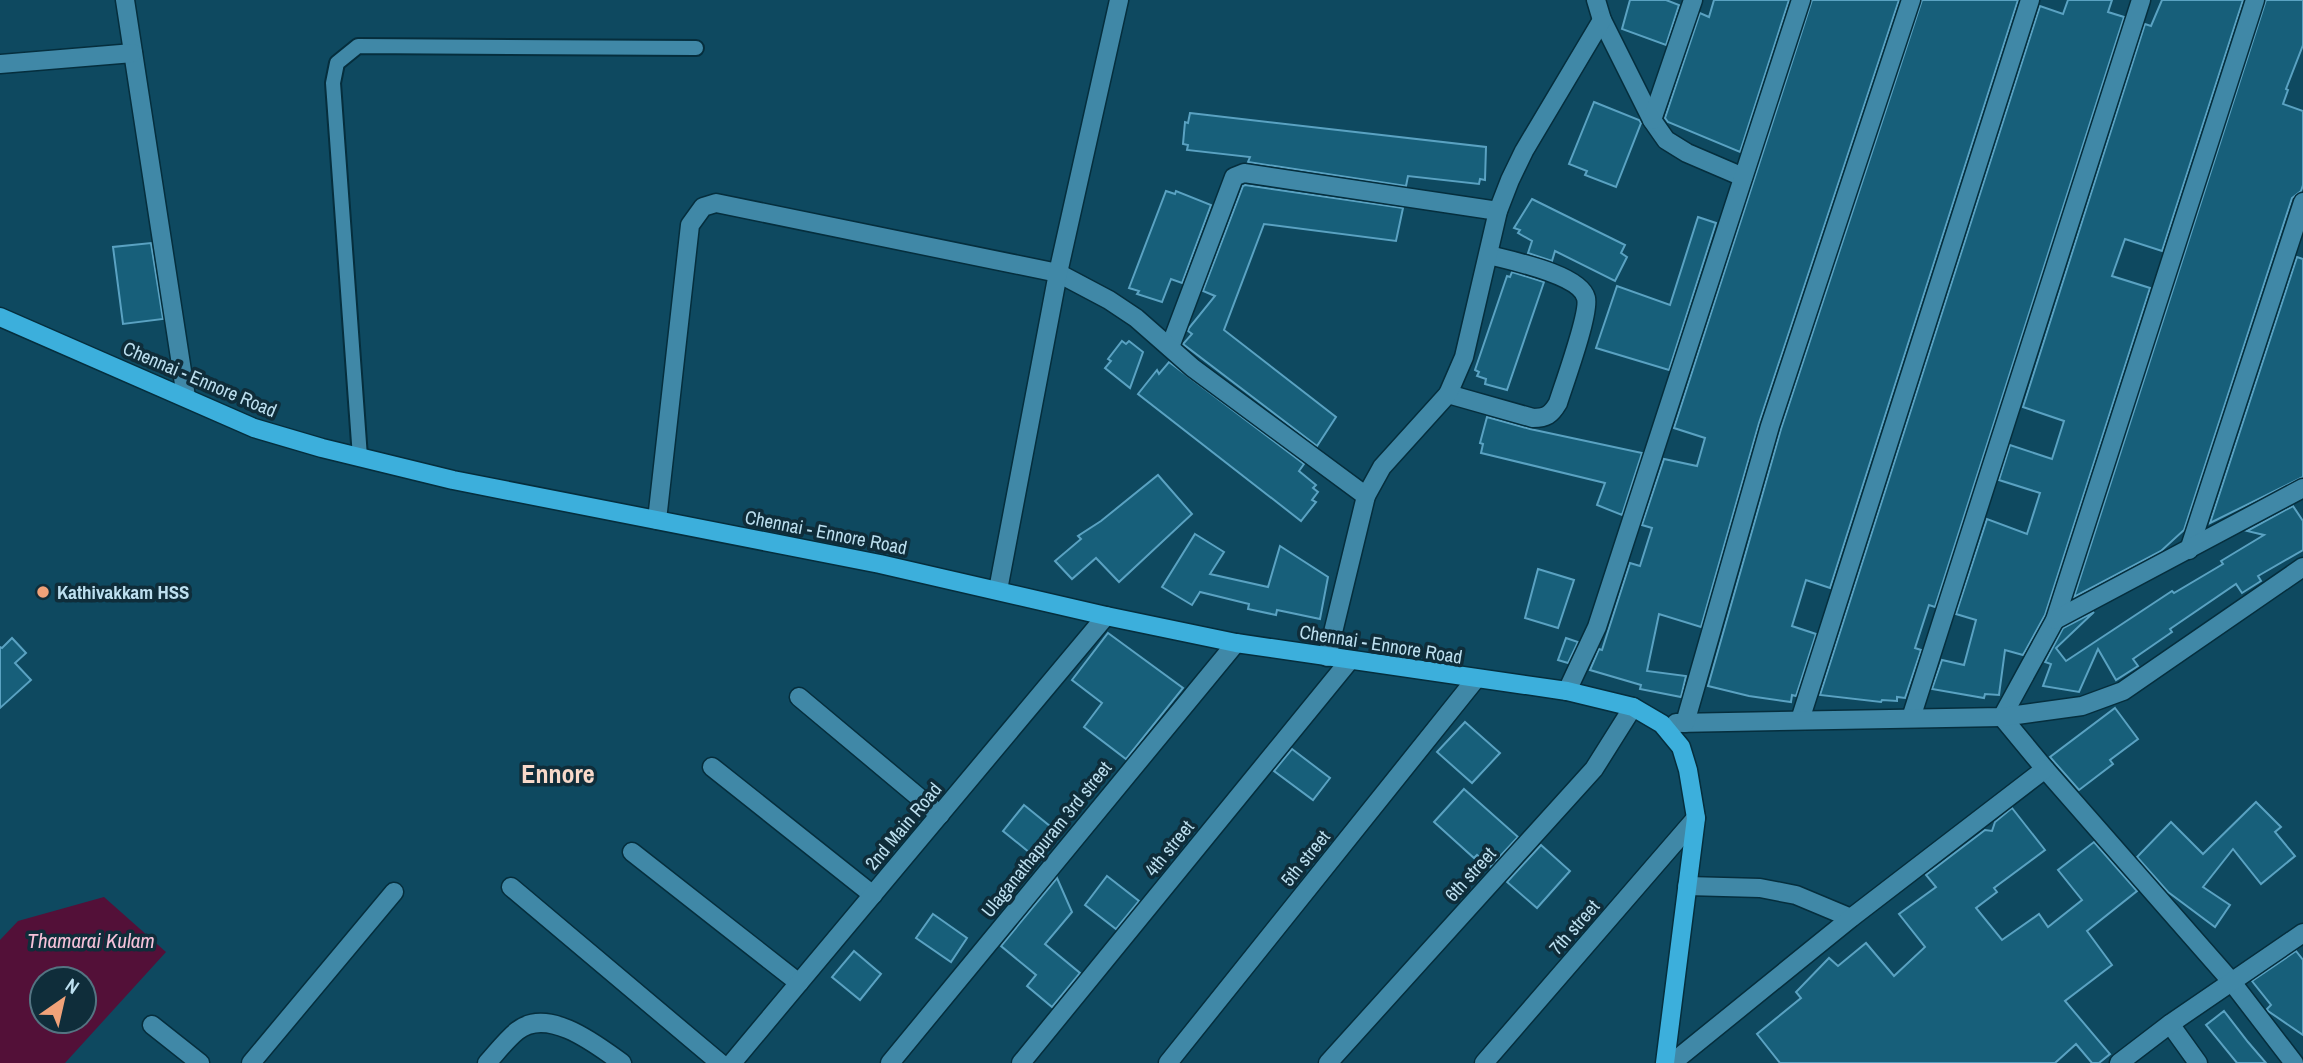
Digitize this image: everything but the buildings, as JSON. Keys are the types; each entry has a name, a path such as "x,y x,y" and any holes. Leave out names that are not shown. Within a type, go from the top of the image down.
{"main road":[{"name":"Chennai - Ennore Road","path":"0,317 254,428 453,480 880,564 1236,643 1475,680 1567,691 1633,707 1662,724"},
{"path":"1662,724 1681,747 1696,818 1665,1063"}],"street":[{"path":"125,0 186,397"},
{"path":"998,590 1058,273 1119,0"},
{"path":"1652,120 1693,0"},
{"path":"1567,691 1597,626 1801,0"},
{"path":"1685,723 1770,426 1911,0"},
{"path":"1800,720 2030,0"},
{"path":"1911,718 2141,0"},
{"path":"2002,717 2055,620 2255,0"},
{"path":"1599,6 1652,120 1666,140 1687,153 1743,177"},
{"path":"1327,657 1366,496 1382,467 1448,394 1464,356 1498,211 1524,151 1599,6"},
{"path":"0,64 133,53"},
{"path":"1170,347 1234,177 1244,173 1498,211"},
{"path":"2189,550 2303,201"},
{"path":"657,520 690,225 703,207 716,203 1058,273 1136,318 1193,368 1366,496"},
{"path":"1448,394 1532,418 1544,418 1552,413 1562,390 1584,315 1586,298 1578,286 1566,278 1489,255"},
{"path":"2055,620 2303,488"},
{"path":"1662,724 2002,717 2082,706 2123,691 2303,567"},
{"name":"2nd Main Road","path":"732,1063 1106,616"},
{"name":"Ulaganathapuram 3rd street","path":"890,1063 1236,643"},
{"name":"4th street","path":"1021,1063 1350,660"},
{"name":"5th street","path":"1168,1063 1475,680"},
{"path":"799,697 940,815"},
{"name":"6th street","path":"1328,1063 1594,769 1633,707"},
{"path":"2002,717 2231,981 2294,1063"},
{"path":"712,767 873,895"},
{"path":"1672,1063 1851,918 2045,769"},
{"name":"7th street","path":"1484,1063 1696,818"},
{"path":"632,852 799,983"},
{"path":"1687,886 1760,888 1796,895 1851,918"},
{"path":"512,887 720,1063"},
{"path":"251,1063 394,892"},
{"path":"2119,1063 2170,1024 2303,933"},
{"path":"486,1063 519,1029 539,1021 567,1028 598,1045 622,1063"},
{"path":"2170,1024 2198,1063"},
{"path":"152,1025 200,1063"}],"lane":[{"path":"360,457 333,83 337,64 358,46 696,48"}],"water":[{"name":"Thamarai Kulam","path":"104,897 166,952 98,1027 98,965 28,965 28,1035 90,1035 65,1063 0,1063 0,940 18,921"}],"place":[{"name":"Kathivakkam HSS","path":"43,592"}],"district":[{"name":"Ennore","path":"558,774"}]}
